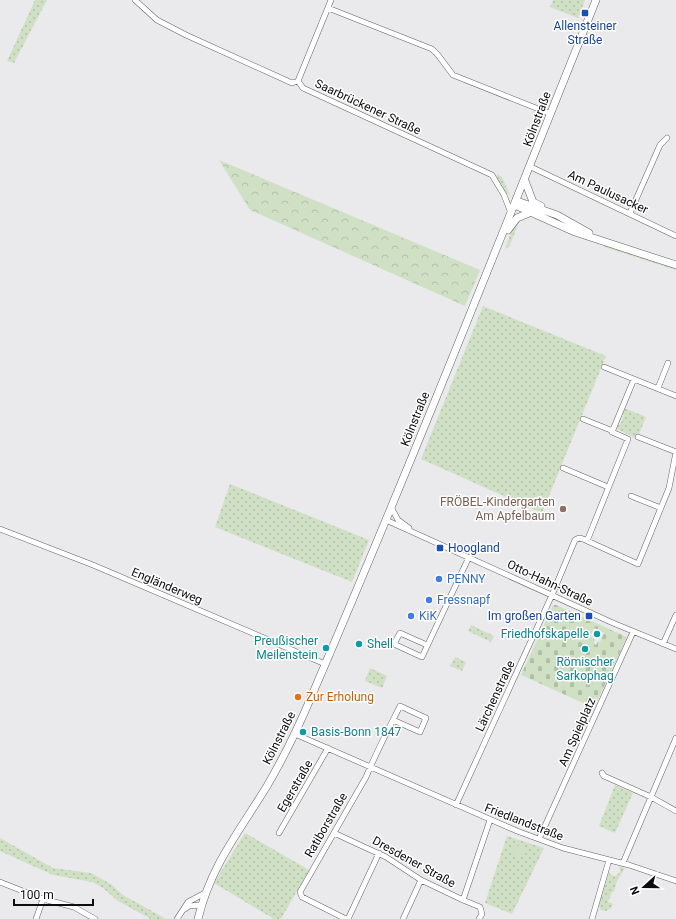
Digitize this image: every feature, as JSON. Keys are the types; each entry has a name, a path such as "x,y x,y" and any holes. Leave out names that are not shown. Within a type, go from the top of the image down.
{"main road":[{"name":"Kölnstraße","path":"198,919 205,894 221,858 267,785 295,734 386,520 512,215 596,0"},
{"path":"525,181 534,202 603,241"},
{"path":"516,203 557,215"},
{"path":"516,203 529,213 575,232 639,254 675,264"},
{"path":"500,242 517,218 529,213"}],"street":[{"name":"Saarbrückener Straße","path":"135,0 157,20 186,35 292,82 298,81 303,88 492,175 504,195 512,215"},
{"path":"298,81 331,0"},
{"path":"328,8 432,49 453,75 551,114"},
{"path":"630,213 660,145 667,138"},
{"name":"Am Paulusacker","path":"531,167 676,236"},
{"path":"504,195 516,203"},
{"path":"658,388 668,363"},
{"path":"604,367 676,396"},
{"path":"612,431 634,379"},
{"path":"583,419 628,439 586,541"},
{"path":"552,595 575,540 579,538 638,564 669,488 676,452 638,437"},
{"path":"562,468 608,487"},
{"path":"631,496 661,508"},
{"name":"Otto-Hahn-Straße","path":"391,507 398,520 416,533"},
{"name":"Otto-Hahn-Straße","path":"386,520 633,632 676,649"},
{"name":"Engländerweg","path":"0,529 93,565 325,664"},
{"path":"427,645 400,633 395,642 396,645 422,657 469,557"},
{"name":"Lärchenstraße","path":"456,805 552,595"},
{"path":"663,644 676,615"},
{"name":"Am Spielplatz","path":"539,840 633,632"},
{"path":"370,767 393,720 400,706 426,718 420,732 393,720"},
{"name":"Friedlandstraße","path":"295,734 539,840 562,848 623,863 676,881"},
{"path":"623,863 676,738"},
{"name":"Egerstraße","path":"279,833 328,748"},
{"name":"Ratiborstraße","path":"347,919 302,897 300,894 370,767"},
{"path":"602,773 604,776 676,810"},
{"path":"463,900 490,820"},
{"name":"Dresdener Straße","path":"334,832 379,853 421,880 480,907 482,914 480,919"},
{"path":"347,919 379,853"},
{"path":"592,919 609,860"},
{"path":"403,919 421,880"},
{"path":"0,882 43,900 70,905 95,919"},
{"path":"177,919 188,902 205,894"},
{"path":"36,919 43,900"},
{"path":"182,911 189,906 201,905"}],"green space":[{"path":"35,0 47,0 14,63 7,61"},
{"path":"553,0 585,0 578,18 550,7"},
{"path":"219,160 480,270 465,306 250,210"},
{"path":"497,174 502,177 510,195 505,192 501,186"},
{"path":"520,220 509,247 505,249 513,227"},
{"path":"605,245 676,269 676,270 604,247"},
{"path":"483,306 606,356 542,513 421,459"},
{"path":"624,408 646,417 637,439 617,429 618,424 620,425 624,415 622,414"},
{"path":"230,484 369,540 352,582 215,527"},
{"path":"553,605 627,637 595,706 592,707 521,675","holes":["594,628 604,633 600,642 598,641 596,645 594,644 595,639 590,636"]},
{"path":"471,625 494,636 491,642 468,631"},
{"path":"455,657 466,662 462,671 450,666"},
{"path":"370,668 387,676 382,688 365,681"},
{"path":"615,785 633,793 615,833 599,826"},
{"path":"245,833 309,870 281,919 274,919 214,883"},
{"path":"507,836 544,848 512,914 485,903"},
{"path":"0,838 53,868 91,873 111,884 123,895 166,919 151,919 118,901 103,888 92,882 53,875 0,851"},
{"path":"515,845 526,849 524,857 512,854"},
{"path":"619,866 625,868 617,881 614,892 612,892 608,902 613,904 611,908 606,911 601,910 599,906 609,872 611,875 616,876 620,872"}],"place":[{"name":"Allensteiner Straße","path":"585,13"},
{"name":"FRÖBEL-Kindergarten Am Apfelbaum","path":"563,509"},
{"name":"Hoogland","path":"440,548"},
{"name":"PENNY","path":"439,579"},
{"name":"Fressnapf","path":"429,600"},
{"name":"KiK","path":"411,616"},
{"name":"Im großen Garten","path":"589,616"},
{"name":"Friedhofskapelle","path":"597,634"},
{"name":"Shell","path":"359,644"},
{"name":"Preußischer Meilenstein","path":"326,648"},
{"name":"Römischer Sarkophag","path":"585,649"},
{"name":"Zur Erholung","path":"298,697"},
{"name":"Basis-Bonn 1847","path":"303,732"}]}
